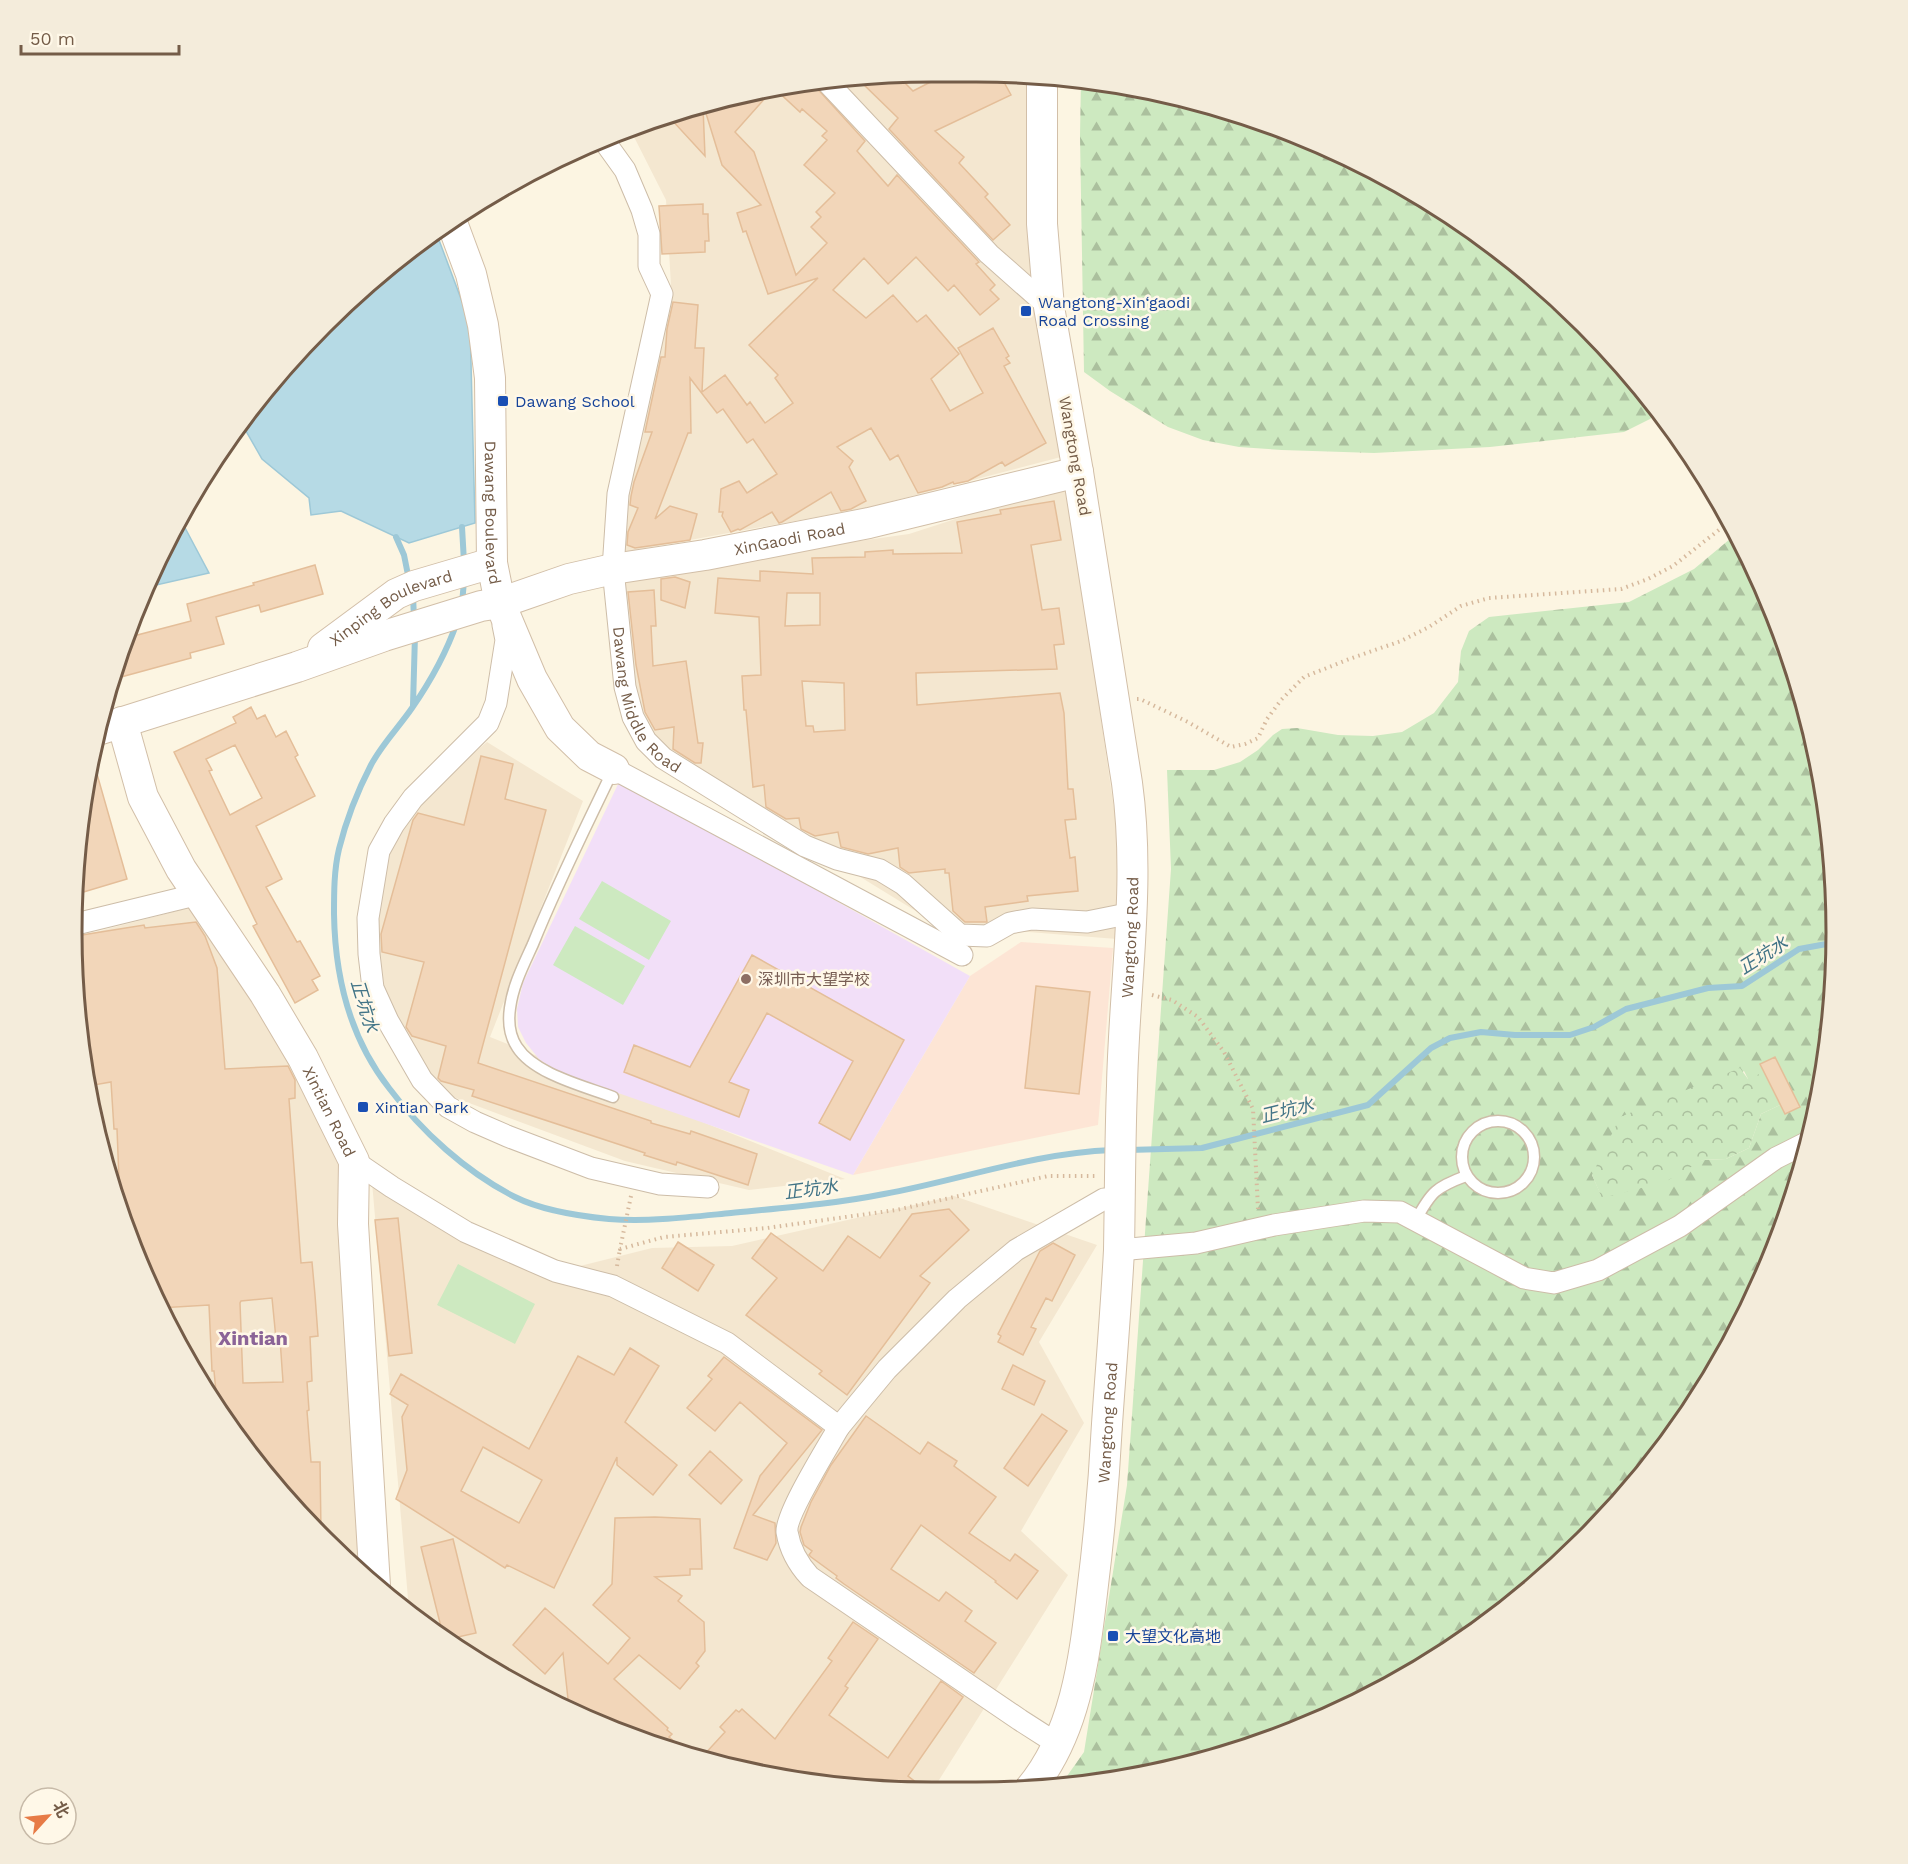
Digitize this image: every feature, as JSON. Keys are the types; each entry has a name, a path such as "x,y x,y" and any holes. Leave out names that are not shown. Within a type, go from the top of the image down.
{"street":[{"name":"Wangtong Road","path":"1038,1779 1059,1744 1073,1705 1082,1668 1098,1550 1119,1250 1114,1193 1121,1131 1132,913 1132,817 1116,703 1049,307 1042,224 1042,85"},
{"path":"833,89 989,254 1049,307"},
{"name":"Dawang Middle Road","path":"608,147 625,170 642,210 649,234 649,266 663,294 618,494 613,569 625,687 633,717 646,741 663,758 806,846 837,859 880,870 903,884 960,935 987,936 1010,923 1032,920 1087,922 1132,913"},
{"name":"Dawang Boulevard","path":"455,230 471,274 483,326 490,378 483,565 491,605 560,728 589,756 614,769"},
{"name":"XinGaodi Road","path":"491,605 569,579 613,569 705,555 858,525 1078,472"},
{"name":"Xinping Boulevard","path":"297,667 383,603 414,586 483,565"},
{"path":"491,605 506,640 496,703 488,723 413,798 394,824 379,851 368,918 373,988 388,1021 422,1080 448,1107 507,1136 591,1168 660,1184 708,1187"},
{"name":"Xinping Boulevard","path":"111,726 297,667 384,636 491,605"},
{"name":"Xintian Road","path":"111,726 143,797 181,869 265,994 303,1058 354,1161 353,1224 374,1573"},
{"path":"614,769 962,955"},
{"path":"82,922 199,894"},
{"path":"1119,1250 1196,1243 1259,1228 1364,1211 1400,1212 1524,1278 1554,1283 1598,1270 1680,1226 1776,1158 1798,1147"},
{"path":"354,1161 466,1232 555,1271 613,1286 727,1343 839,1427"},
{"path":"1059,1744 810,1577 796,1561 786,1529 799,1497 839,1427 887,1370 957,1299 1016,1250 1114,1193"}],"lane":[{"path":"613,1097 557,1077 526,1057 518,1049 509,1023 513,991 540,927 614,769"},
{"path":"1489,1121 1513,1124 1530,1140 1534,1152 1534,1164 1530,1176 1511,1192 1487,1193 1476,1187 1466,1176 1462,1168 1463,1144 1478,1126 1489,1121"},
{"path":"1416,1220 1429,1196 1448,1182 1466,1176"}],"path":[{"path":"1116,703 1140,699 1188,722 1231,747 1245,744 1258,738 1267,719 1281,700 1304,677 1401,641 1429,627 1461,606 1489,598 1621,589 1673,566 1723,527"},
{"path":"1128,990 1172,1000 1198,1017 1224,1052 1253,1109 1259,1228"},
{"path":"634,1178 620,1249 664,1237 767,1228 896,1210 1048,1176 1095,1175 1114,1193"}],"shaded area":[{"path":"932,82 1031,84 1061,457 866,508 624,552 622,510 633,448 671,285 666,200 634,137 712,111 766,99 876,84"},
{"path":"1067,483 1117,830 1117,939 1015,931 971,945 667,758 646,735 629,685 620,581 753,556 909,534"},
{"path":"487,742 583,801 490,1037 845,1179 749,1190 625,1161 445,1094 397,1031 373,952 384,852 416,800"},
{"name":"深圳市大望学校","path":"620,780 970,976 853,1175 558,1072 539,1059 526,1043 518,1027 517,1009 523,983"},
{"path":"196,906 339,1141 364,1564 331,1533 293,1492 226,1404 196,1357 147,1257 111,1152 99,1098 84,988 82,935"},
{"path":"1021,942 1113,948 1098,1125 853,1175 970,976"},
{"path":"372,1182 560,1271 652,1248 732,1246 954,1196 1097,1245 1039,1342 1084,1423 1021,1531 1068,1575 938,1782 876,1780 766,1765 712,1753 659,1736 607,1717 507,1668 408,1600"}],"green space":[{"path":"1081,89 1142,99 1196,111 1301,147 1352,170 1401,196 1448,226 1536,293 1577,331 1615,372 1652,418 1624,432 1490,447 1374,453 1239,447 1203,440 1168,427 1084,372"},
{"path":"1729,540 1761,607 1797,712 1818,821 1824,876 1826,932 1824,988 1809,1098 1797,1152 1780,1205 1761,1257 1738,1308 1712,1357 1682,1404 1615,1492 1577,1533 1536,1571 1448,1638 1401,1668 1352,1694 1301,1717 1249,1736 1196,1753 1142,1765 1067,1776 1084,1752 1127,1485 1171,869 1167,770 1214,770 1240,762 1282,729 1297,728 1338,735 1373,736 1402,732 1434,713 1458,682 1461,651 1469,631 1489,617 1629,602 1694,569","holes":["1744,1071 1748,1079 1780,1105 1761,1114 1749,1148 1726,1159 1703,1160 1602,1197 1592,1175"]},
{"path":"602,881 671,921 649,960 579,919"},
{"path":"575,926 645,966 623,1005 553,965"},
{"path":"1740,1068 1748,1079 1764,1072 1780,1105 1761,1114 1749,1148 1726,1159 1703,1160 1665,1182 1602,1198 1592,1175 1620,1117"},
{"path":"458,1264 535,1304 515,1344 437,1305"}],"water":[{"path":"439,241 470,323 475,523 409,543 341,511 311,515 309,498 262,459 246,431 258,415 331,331 372,293"},
{"path":"185,528 209,573 157,585"}],"building":[{"path":"930,82 1004,83 1011,95 935,131 964,157 959,163 988,194 985,197 1010,225 993,240 889,129 898,118 864,85 905,83 913,91"},
{"path":"819,90 865,141 857,151 888,186 897,175 979,262 976,264 995,285 990,290 999,299 980,315 954,285 948,291 916,257 888,284 864,258 833,290 866,318 893,295 917,322 926,315 959,354 931,379 950,411 983,393 958,348 993,328 1009,356 1006,358 1010,363 1004,366 1046,443 1005,466 1002,462 968,481 954,484 953,482 918,493 898,455 890,460 871,428 837,447 853,461 849,467 866,501 851,509 841,511 831,492 782,522 779,523 772,512 740,530 731,532 722,516 723,512 719,512 721,489 739,481 747,493 777,474 753,439 747,443 723,409 717,413 690,378 691,433 688,433 655,519 670,506 697,514 690,540 635,548 627,545 628,532 638,508 630,505 631,496 652,432 645,432 661,357 665,357 667,329 673,302 698,305 695,348 704,348 702,392 725,375 747,405 750,402 765,423 793,403 775,378 778,375 749,345 818,278 768,294 746,231 743,232 737,213 761,205 722,165 706,113 764,99 735,132 754,152 796,275 827,243 811,227 821,217 816,212 835,193 804,165 827,140 822,136 827,131 802,109 800,112 783,96"},
{"path":"703,114 705,156 675,123"},
{"path":"703,204 703,214 708,214 709,241 705,241 705,252 662,254 659,206"},
{"path":"1054,501 1061,540 1031,545 1042,610 1059,608 1064,644 1054,645 1057,669 916,673 917,705 1060,693 1064,713 1068,789 1073,789 1076,819 1065,820 1070,858 1075,857 1078,891 1027,896 1028,901 985,907 987,922 965,922 953,911 949,873 945,873 945,869 909,873 900,867 898,848 868,854 841,847 838,832 815,836 801,829 799,818 786,819 766,807 764,785 753,787 742,676 761,675 759,617 715,613 718,578 760,581 760,571 813,574 812,558 865,557 865,552 893,550 893,554 962,553 957,522 1001,514 1000,510","holes":["787,593 820,593 820,625 785,626","802,681 844,683 845,730 814,732 813,726 806,726"]},
{"path":"315,565 323,594 261,612 259,605 216,617 224,644 190,653 191,658 122,677 137,635 191,621 187,604 254,585 253,583"},
{"path":"675,577 690,582 685,608 661,600 661,579"},
{"path":"654,590 656,626 651,626 653,666 686,661 698,743 703,743 701,763 695,763 673,749 674,727 655,730 645,712 636,665 628,592"},
{"path":"251,707 257,719 265,715 276,737 286,731 298,755 295,757 315,796 256,826 282,879 266,887 297,942 300,941 320,976 312,980 318,990 295,1003 253,926 257,924 174,752 236,723 233,717","holes":["235,745 262,798 230,815 209,771 212,770 206,759"]},
{"path":"481,756 513,764 505,799 546,810 478,1063 651,1121 651,1123 690,1134 691,1131 757,1154 748,1185 677,1162 676,1165 644,1155 645,1153 472,1096 474,1090 441,1081 438,1078 446,1046 412,1036 406,1027 424,962 382,952 381,934 413,820 418,813 464,825"},
{"path":"97,776 127,879 83,892 90,821"},
{"path":"196,922 205,936 217,968 225,1069 288,1066 295,1080 295,1098 289,1099 301,1263 312,1262 318,1336 310,1337 312,1381 307,1382 309,1410 307,1411 311,1462 320,1462 321,1522 258,1449 216,1388 214,1371 212,1371 209,1305 170,1307 147,1257 119,1177 117,1129 114,1129 111,1082 97,1085 90,1043 84,988 82,935 144,925 145,928","holes":["272,1298 276,1339 280,1339 283,1382 243,1383 241,1301"]},
{"path":"752,955 904,1040 850,1140 819,1123 853,1061 767,1013 729,1082 749,1090 739,1117 624,1072 634,1045 690,1067"},
{"path":"1036,986 1090,992 1079,1094 1025,1088"},
{"path":"1775,1057 1800,1107 1785,1114 1760,1064"},
{"path":"949,1209 969,1230 920,1276 930,1283 847,1395 819,1374 822,1371 746,1315 777,1278 752,1258 771,1233 823,1271 848,1236 880,1258 912,1214"},
{"path":"398,1218 412,1353 389,1356 375,1220"},
{"path":"678,1242 714,1265 698,1291 662,1268"},
{"path":"1053,1243 1075,1255 1052,1301 1046,1298 1031,1327 1036,1329 1023,1355 998,1342 1001,1336 998,1334 1040,1251"},
{"path":"630,1348 659,1366 625,1422 677,1465 653,1495 617,1465 617,1457 554,1588 507,1565 505,1568 396,1499 407,1470 402,1417 408,1405 390,1394 401,1374 529,1449 578,1356 614,1375","holes":["483,1447 542,1480 519,1523 461,1491"]},
{"path":"724,1357 822,1430 753,1515 775,1523 776,1543 767,1560 734,1548 760,1476 787,1443 740,1402 715,1431 687,1408 712,1379 708,1376"},
{"path":"1013,1365 1045,1381 1034,1405 1002,1389"},
{"path":"1042,1414 1067,1431 1028,1486 1004,1468"},
{"path":"866,1416 920,1454 928,1442 957,1461 954,1466 996,1497 969,1533 1010,1561 1015,1554 1038,1571 1017,1599 921,1525 891,1569 939,1601 946,1592 972,1611 965,1621 996,1643 974,1673 836,1578 837,1576 809,1555 812,1551 804,1545 800,1532 811,1502 831,1465"},
{"path":"710,1451 742,1480 721,1504 689,1475"},
{"path":"615,1518 700,1519 702,1569 690,1569 690,1575 655,1577 682,1596 678,1601 704,1622 705,1651 696,1663 699,1666 680,1689 639,1655 614,1679 668,1728 667,1730 672,1734 669,1737 673,1741 607,1717 568,1699 563,1653 545,1674 513,1645 545,1608 608,1664 630,1638 593,1605 612,1584"},
{"path":"453,1539 476,1633 458,1637 440,1624 421,1547"},
{"path":"853,1622 878,1639 845,1686 848,1688 829,1715 888,1758 941,1681 963,1697 908,1776 915,1781 821,1774 766,1765 707,1751 725,1732 720,1727 736,1710 739,1712 742,1709 775,1739 832,1661 828,1658"}],"waterway":[{"name":"正坑水","path":"462,527 464,562"},
{"path":"396,537 404,555 409,580"},
{"name":"正坑水","path":"462,604 464,581"},
{"path":"413,596 414,618"},
{"name":"正坑水","path":"457,622 432,677 375,757 357,796 337,857 334,914 341,983 354,1027 364,1048 375,1068 402,1104 430,1135 462,1163 497,1187 537,1206 585,1216 639,1220 670,1219 846,1200 884,1194 1054,1156 1112,1150"},
{"path":"413,705 415,635"},
{"name":"正坑水","path":"1128,1150 1202,1148 1368,1105 1431,1048 1450,1038 1481,1032 1515,1035 1570,1035 1594,1027 1626,1009 1708,988 1742,986 1799,949 1826,944"}],"place":[{"name":"Wangtong-Xin‘gaodi Road Crossing","path":"1026,311"},
{"name":"Dawang School","path":"503,401"},
{"name":"深圳市大望学校","path":"746,979"},
{"name":"Xintian Park","path":"363,1107"},
{"name":"大望文化高地","path":"1113,1636"}],"district":[{"name":"Xintian","path":"253,1338"}]}
